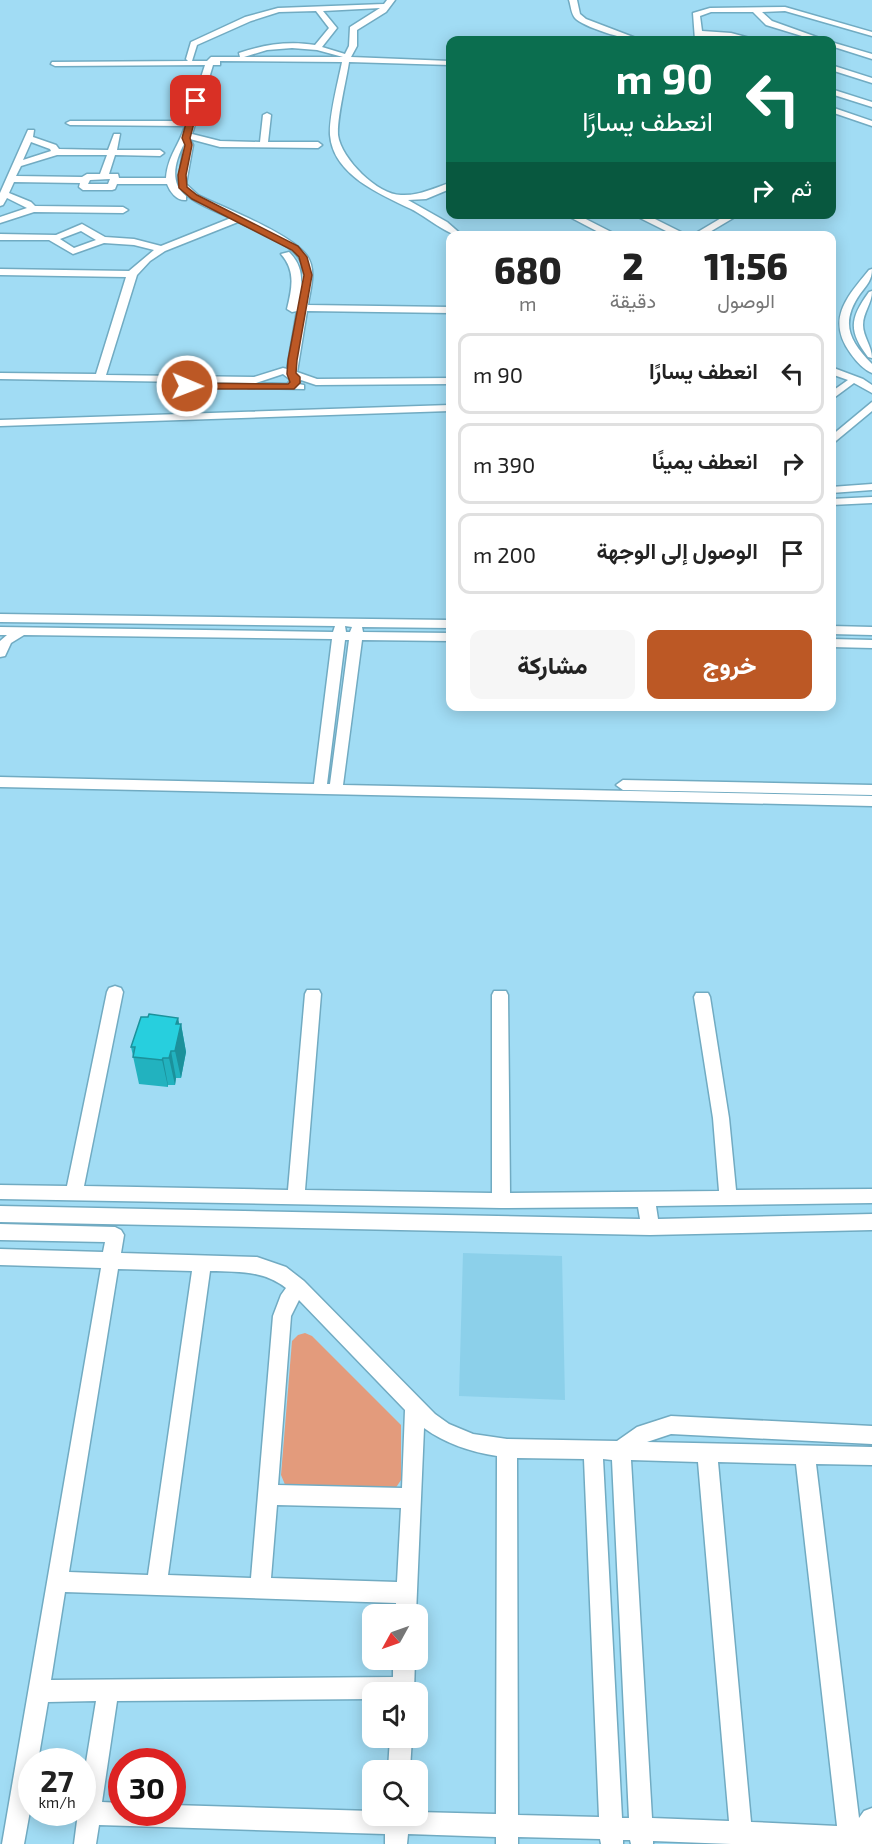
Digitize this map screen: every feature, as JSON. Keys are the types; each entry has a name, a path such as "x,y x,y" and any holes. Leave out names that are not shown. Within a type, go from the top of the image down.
{"street":[{"path":"573,0 575,13 583,21 626,36"},
{"path":"190,59 194,44 248,19 278,10 389,3"},
{"path":"389,3 353,29 353,46 347,60 334,134 339,153 356,175 445,222 454,231"},
{"path":"698,36 696,15 699,12 759,6 798,11 872,34"},
{"path":"759,6 769,23 809,36"},
{"path":"317,7 333,28 318,47"},
{"path":"232,59 269,47 300,45 318,47 347,60"},
{"path":"836,46 872,57"},
{"path":"234,220 185,190 182,180 189,141 187,137 189,124 211,58 347,60 446,65"},
{"path":"55,64 347,60"},
{"path":"836,69 872,81"},
{"path":"836,92 872,105"},
{"path":"836,111 872,124"},
{"path":"264,144 267,115"},
{"path":"70,123 189,124"},
{"path":"32,208 28,204 2,198 30,135 53,147 56,152"},
{"path":"104,177 117,136"},
{"path":"2,380 188,382 260,380 285,364 298,305 308,275 307,265 300,253 290,245 182,197 174,189 171,181 178,147 180,142 187,137 220,144 318,145"},
{"path":"187,154 220,144"},
{"path":"17,164 56,152 160,153 166,149 178,147"},
{"path":"160,153 163,157 175,159"},
{"path":"0,220 26,213 32,208 94,198 112,187 115,176 87,177 84,187 94,198 123,210"},
{"path":"11,179 86,180"},
{"path":"114,181 171,181"},
{"path":"397,197 423,197 446,188"},
{"path":"420,208 419,202 423,197"},
{"path":"84,228 94,198"},
{"path":"579,219 604,231"},
{"path":"647,219 674,231"},
{"path":"660,219 686,231"},
{"path":"703,231 726,219"},
{"path":"100,378 132,274 147,259 162,249 234,220"},
{"path":"0,237 54,237 84,228"},
{"path":"84,228 102,240"},
{"path":"54,237 54,240 75,251 102,240 134,242 162,249"},
{"path":"68,273 75,251"},
{"path":"0,272 132,274"},
{"path":"872,272 850,300 843,318 844,332 850,345 872,370"},
{"path":"872,294 862,307 857,321 860,337 872,354"},
{"path":"298,305 446,303"},
{"path":"298,305 446,309"},
{"path":"285,364 296,380 290,387"},
{"path":"836,372 860,381 870,389"},
{"path":"292,374 310,381 347,385 446,389"},
{"path":"2,380 100,378 290,387 347,385 376,380 446,381"},
{"path":"836,378 870,389"},
{"path":"836,393 849,382"},
{"path":"0,423 446,399"},
{"path":"836,437 872,405"},
{"path":"0,413 323,407 446,408"},
{"path":"836,490 872,488"},
{"path":"836,502 872,500"},
{"path":"0,618 340,629"},
{"path":"0,631 356,629 446,624"},
{"path":"321,784 340,629"},
{"path":"356,629 446,637"},
{"path":"337,784 356,629"},
{"path":"836,630 872,631"},
{"path":"0,653 6,641 23,631"},
{"path":"836,643 872,644"},
{"path":"0,774 321,784"},
{"path":"0,783 872,790"},
{"path":"337,784 872,801"},
{"path":"74,1194 115,992"},
{"path":"296,1198 313,994"},
{"path":"500,995 501,1201"},
{"path":"702,997 721,1118 728,1199"},
{"path":"0,1192 501,1201 872,1196"},
{"path":"646,1198 650,1227"},
{"path":"0,1214 650,1227 872,1222"},
{"path":"0,1232 115,1235 13,1844"},
{"path":"46,1259 53,1234"},
{"path":"0,1257 257,1265 280,1273 298,1287 415,1410 442,1430 473,1443 507,1448 872,1456"},
{"path":"157,1584 202,1264"},
{"path":"260,1587 282,1316 287,1301 298,1287"},
{"path":"406,1604 415,1410"},
{"path":"642,1836 621,1451 629,1442 648,1430 671,1425 872,1435"},
{"path":"507,1448 507,1834"},
{"path":"593,1450 611,1836"},
{"path":"707,1453 742,1838"},
{"path":"805,1455 857,1840"},
{"path":"269,1495 411,1498"},
{"path":"58,1582 407,1593"},
{"path":"39,1691 362,1690"},
{"path":"96,1772 108,1691"},
{"path":"96,1813 241,1819 362,1818"},
{"path":"857,1840 872,1819"},
{"path":"428,1823 507,1834 857,1840"},
{"path":"85,1844 88,1826"},
{"path":"396,1844 397,1826"}],"shaded area":[{"path":"463,1253 562,1256 565,1400 459,1396"},
{"path":"305,1333 312,1336 401,1425 401,1480 395,1489 286,1487 281,1475 292,1341 298,1335"}],"building":[{"path":"149,1014 178,1018 176,1024 181,1024 175,1051 171,1051 169,1058 162,1060 133,1057 135,1047 131,1047 141,1017 148,1017"}],"route":[{"path":"187,386 290,387 295,383 296,380 292,374 293,360 308,275 307,265 295,248 195,197 183,188 182,175 189,145 186,138 196,101"}]}
